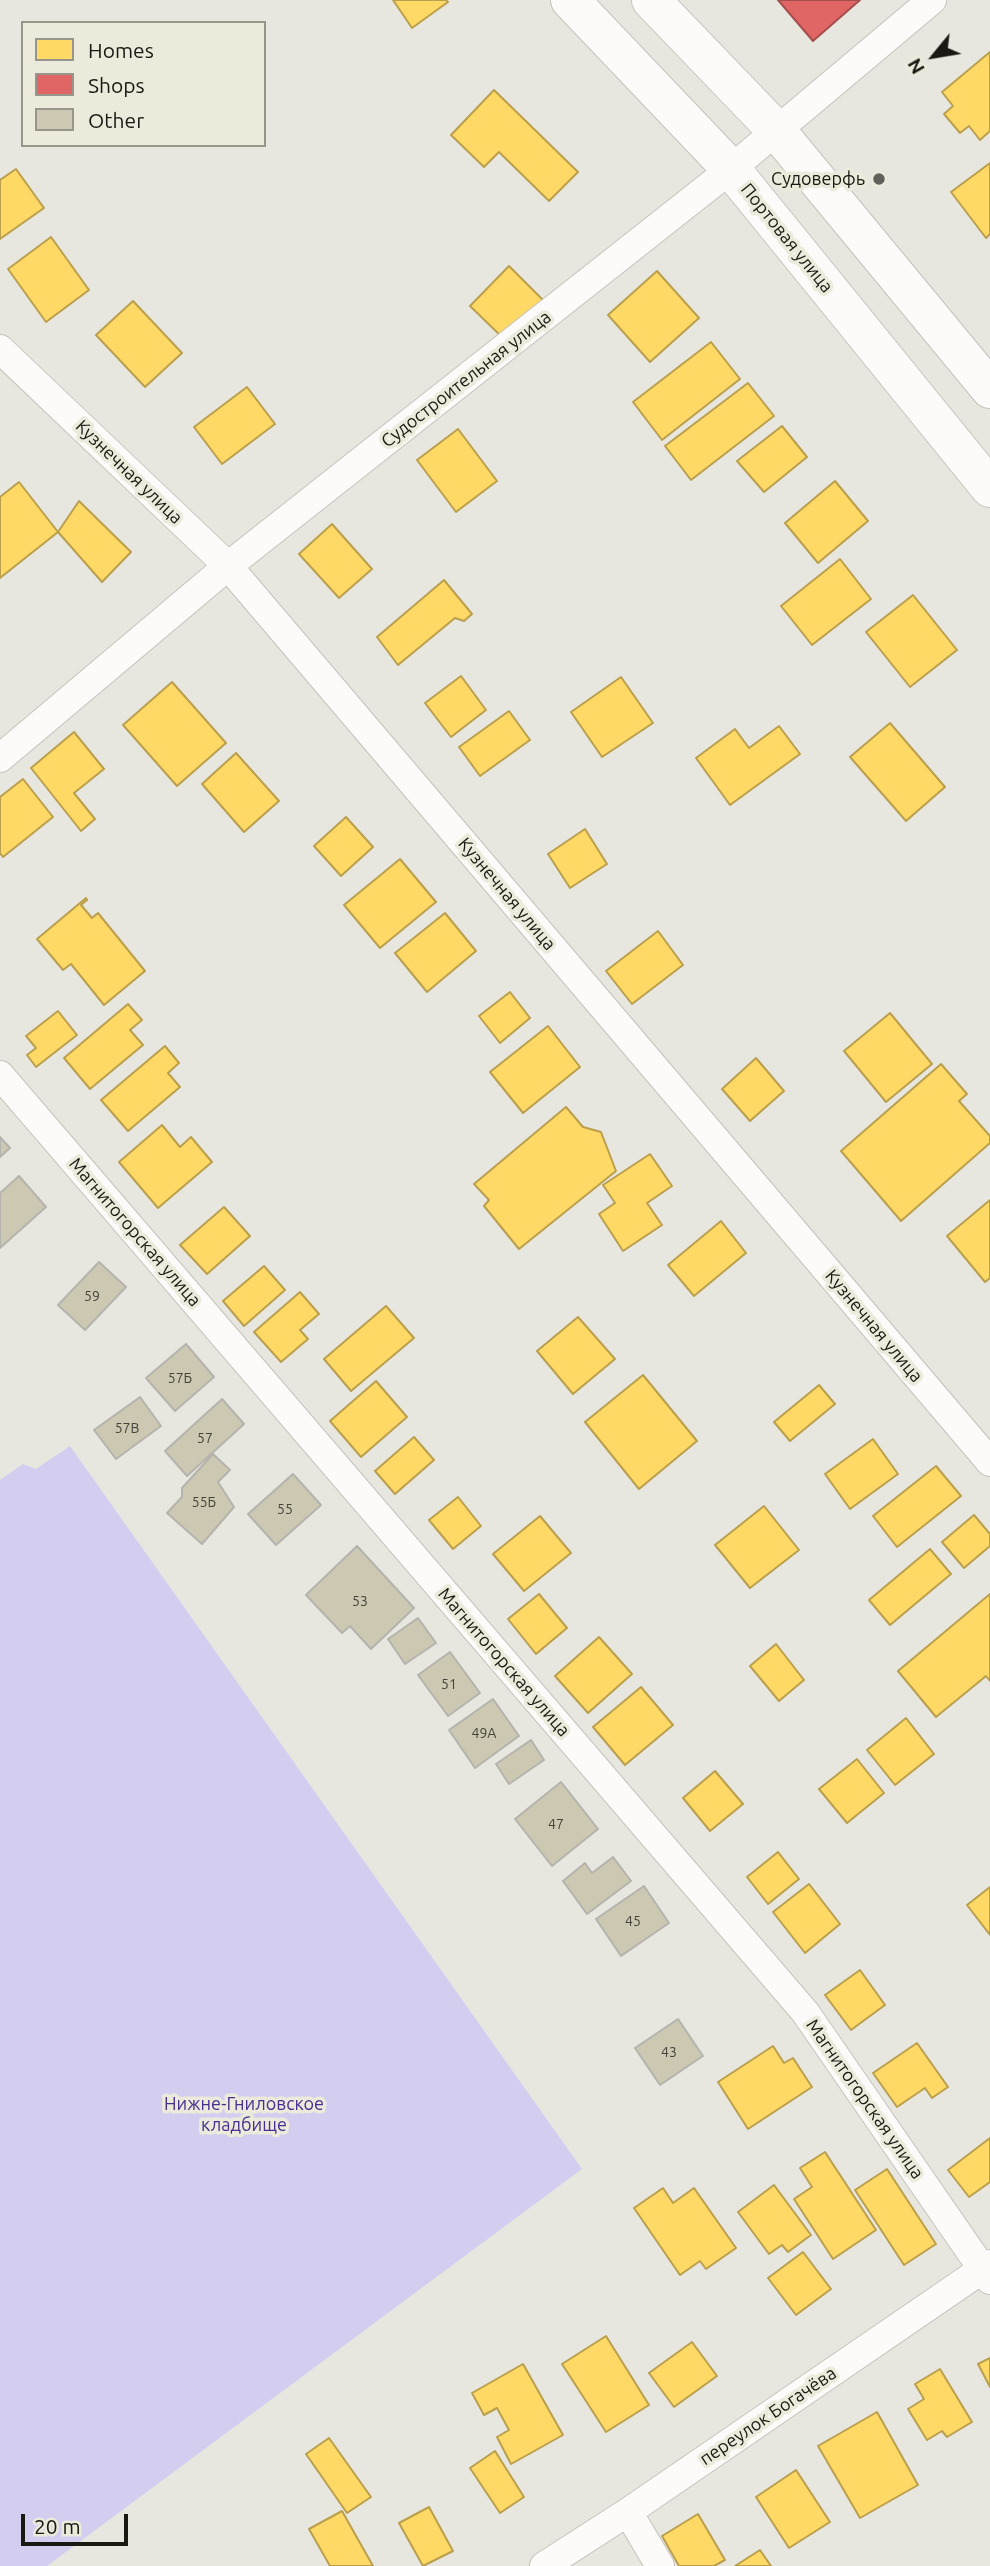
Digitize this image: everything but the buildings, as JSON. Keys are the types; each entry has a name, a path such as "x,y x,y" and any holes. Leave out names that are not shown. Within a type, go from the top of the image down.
{"main road":[{"name":"Портовая улица","path":"570,0 731,169 990,488"},
{"path":"651,0 776,130 990,389"}],"street":[{"name":"Судостроительная улица","path":"0,758 228,566 731,169 932,0"},
{"name":"Кузнечная улица","path":"0,349 228,566 990,1462"},
{"name":"Магнитогорская улица","path":"0,1075 805,2012 988,2271"},
{"name":"переулок Богачёва","path":"544,2566 988,2271"},
{"path":"628,2512 660,2566"}],"green space":[{"name":"Нижне-Гниловское кладбище","path":"70,1446 582,2169 47,2566 0,2566 0,1480 23,1464 36,1469"}],"place":[{"name":"Судоверфь","path":"879,179"}]}
